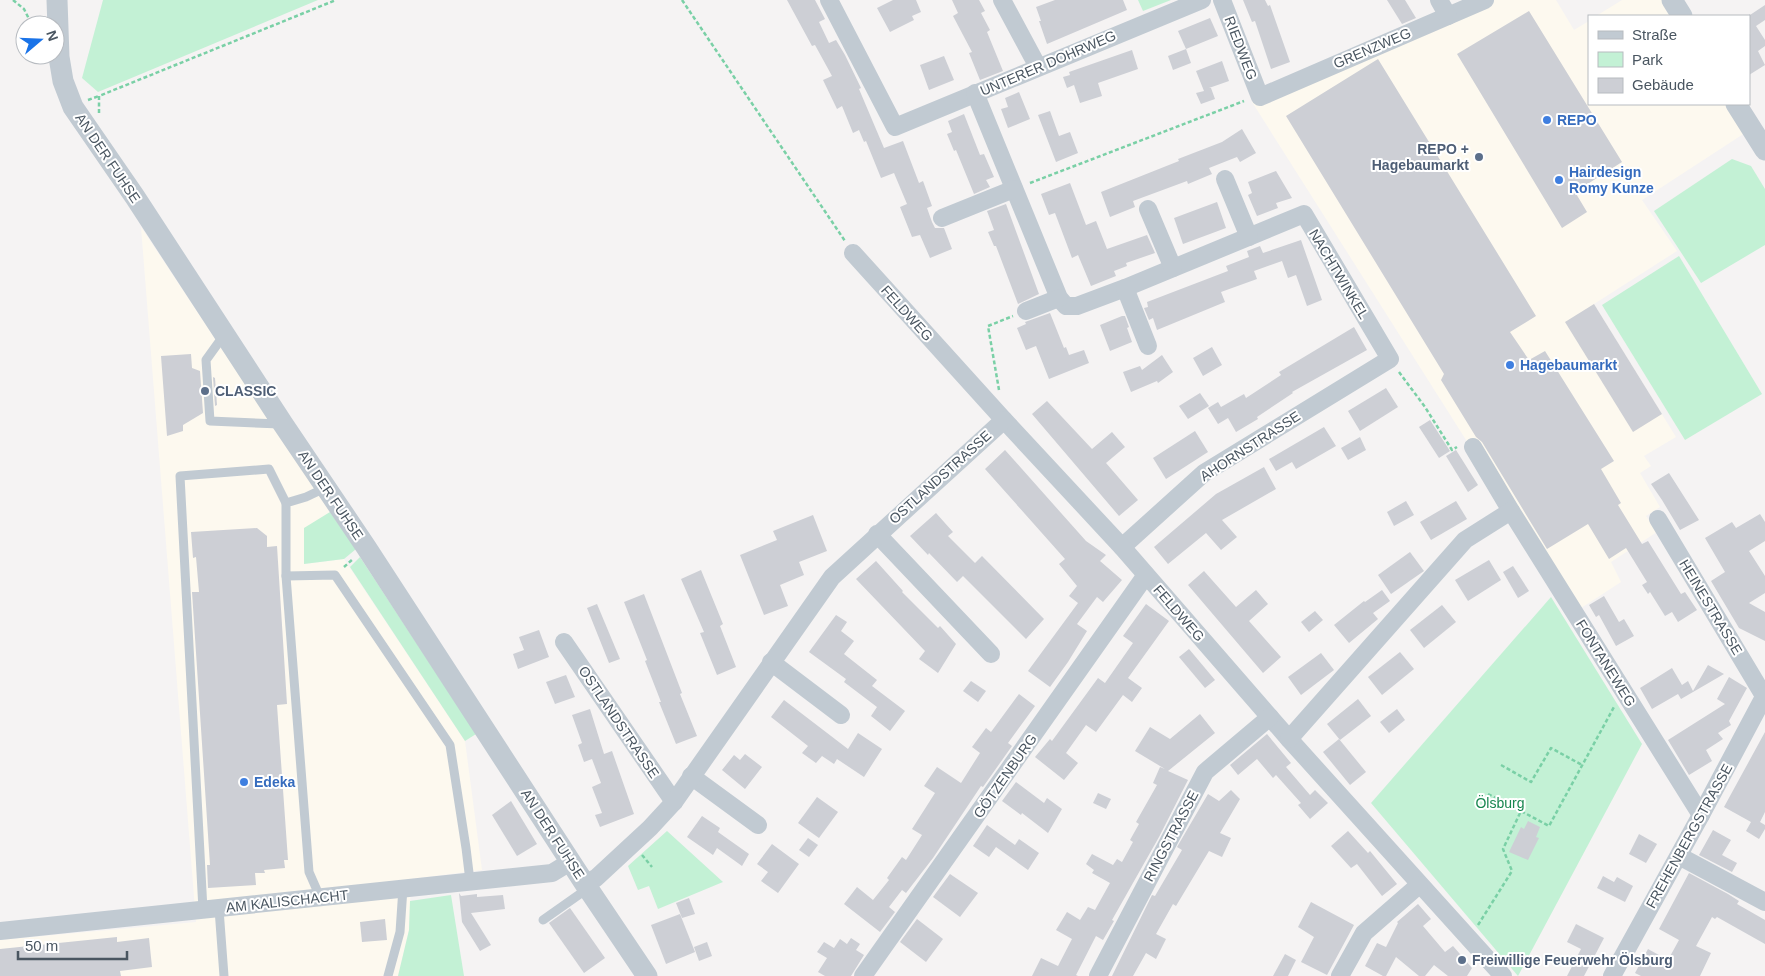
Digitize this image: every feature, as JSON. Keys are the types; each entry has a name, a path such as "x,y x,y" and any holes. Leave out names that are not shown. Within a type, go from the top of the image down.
{"street":[{"name":"AN DER FUHSE","path":"58,0 59,57 63,80 73,106 459,688 570,862 647,976"},
{"name":"UNTERER DOHRWEG","path":"829,0 895,127 1202,0"},
{"path":"1002,0 1038,67"},
{"name":"RIEDWEG","path":"1222,0 1260,97"},
{"path":"1440,0 1448,16"},
{"name":"GRENZWEG","path":"1260,97 1485,0"},
{"path":"1672,0 1681,15"},
{"path":"975,93 1059,298 1026,311"},
{"path":"1737,105 1765,150"},
{"path":"1225,179 1249,237"},
{"path":"942,218 1014,189"},
{"path":"1148,209 1173,268"},
{"name":"NACHTWINKEL","path":"1059,298 1066,306 1077,306 1304,214 1390,359"},
{"name":"FELDWEG","path":"853,253 1122,547 1289,739 1503,976"},
{"path":"1125,288 1148,346"},
{"name":"AHORNSTRASSE","path":"1122,547 1204,473 1390,359"},
{"name":"OSTLANDSTRASSE","path":"586,886 650,828 674,802 832,577 1004,420"},
{"name":"FONTANEWEG","path":"1473,447 1701,816"},
{"path":"1289,739 1465,540 1511,510"},
{"name":"HEINESTRASSE","path":"1658,519 1765,695"},
{"name":"OSTLANDSTRASSE","path":"877,534 991,654"},
{"name":"GÖTZENBURG","path":"863,976 1146,575"},
{"name":"OSTLANDSTRASSE","path":"564,642 674,802"},
{"path":"771,662 841,715"},
{"name":"FREHENBERGSTRASSE","path":"1612,976 1701,816 1765,695"},
{"name":"RINGSTRASSE","path":"1098,976 1205,772 1270,717"},
{"path":"691,776 758,825"},
{"path":"1679,856 1765,902"},
{"name":"AM KALISCHACHT","path":"0,931 552,873 570,862"},
{"path":"1340,976 1364,933 1419,885"}],"lane":[{"path":"225,334 206,360 210,421 283,424"},
{"path":"224,976 211,910 180,476 270,469 286,503 286,576 309,872 320,897"},
{"path":"286,503 326,488"},
{"path":"286,576 335,574 450,745 470,881"},
{"path":"542,920 586,886"},
{"path":"388,976 400,932 403,888"}],"path":[{"path":"13,0 24,9 27,15"},
{"path":"99,117 99,96 336,0"},
{"path":"682,0 853,253"},
{"path":"1014,189 1233,104 1260,97"},
{"path":"999,392 988,326 1026,311"},
{"path":"1390,359 1425,407 1452,450 1469,440 1473,447"},
{"path":"1488,794 1548,826 1623,691"},
{"path":"1501,765 1531,782 1551,748 1582,765"},
{"path":"1470,939 1512,871 1503,849 1521,811"}],"shaded area":[{"path":"1494,0 1556,0 1574,30 1588,22 1588,105 1737,105 1751,129 1642,200 1677,251 1594,304 1676,437 1644,456 1651,466 1640,473 1660,507 1646,516 1657,532 1611,562 1621,582 1575,612 1252,102"},
{"path":"1622,0 1672,0 1681,15 1598,15"},
{"path":"141,227 330,512 304,564 344,559 465,741 482,870 411,879 409,930 398,976 0,976 0,940 196,922"}],"green space":[{"path":"103,0 318,0 98,92 82,78"},
{"path":"1138,0 1171,0 1143,11"},
{"path":"1732,159 1751,166 1765,189 1765,245 1701,283 1654,211"},
{"path":"1679,256 1762,394 1685,440 1602,305"},
{"path":"330,512 356,549 344,559 304,564 304,528"},
{"path":"360,557 476,734 465,741 350,567"},
{"name":"Ölsburg","path":"1551,597 1642,744 1518,976 1371,803"},
{"path":"667,831 723,882 658,909 649,886 638,890 628,866"},
{"path":"451,895 464,976 398,976 409,930 410,901"}],"building":[{"path":"787,0 815,0 825,19 819,22 829,43 836,40 845,55 861,88 859,89 884,148 903,141 919,183 923,181 932,206 927,208 932,222 935,228 944,228 952,249 930,258 920,235 912,237 900,207 907,204 894,173 881,178 866,141 864,142 859,130 853,133 842,106 837,109 823,80 832,76 815,45 812,46"},
{"path":"893,0 916,0 921,12 912,16 914,20 890,32 877,8"},
{"path":"952,0 979,0 985,11 981,13 990,30 987,32 1003,71 980,80 969,53 972,52 953,16 958,13"},
{"path":"1055,0 1123,0 1127,10 1047,44 1036,7"},
{"path":"1243,0 1265,0 1268,6 1270,5 1290,62 1271,69 1255,21 1252,22"},
{"path":"1387,0 1405,0 1416,18 1402,24"},
{"path":"1765,5 1765,20 1756,26 1765,40 1765,46 1758,51 1765,65 1750,74 1750,15"},
{"name":"REPO","path":"1529,11 1622,162 1575,192 1587,212 1562,228 1457,54"},
{"path":"1210,18 1218,36 1186,49 1178,31"},
{"path":"1186,49 1191,63 1173,70 1168,56"},
{"path":"1132,50 1138,69 1098,83 1102,96 1080,103 1074,85 1067,88 1063,77 1070,75 1069,72"},
{"path":"944,56 954,80 929,90 920,65"},
{"path":"1378,59 1536,316 1510,332 1529,360 1545,351 1614,461 1601,469 1621,503 1618,505 1642,544 1648,541 1681,594 1685,592 1697,610 1678,622 1672,612 1665,616 1650,592 1648,594 1642,585 1647,582 1626,548 1609,559 1588,524 1547,549 1482,442 1476,437 1441,380 1444,374 1286,116"},
{"path":"1222,61 1229,81 1209,88 1211,88 1215,99 1201,104 1196,93 1204,91 1196,71"},
{"path":"1019,92 1030,119 1008,128 1001,109 1008,107 1005,98"},
{"path":"1050,111 1059,136 1070,132 1078,153 1056,162 1038,115"},
{"path":"964,114 980,155 984,154 994,177 986,180 990,187 974,194 956,150 954,151 947,134 952,132 948,121"},
{"path":"1242,129 1256,153 1240,162 1237,157 1209,168 1212,174 1188,184 1187,181 1133,201 1135,207 1110,217 1101,192 1222,142"},
{"path":"1276,171 1292,198 1276,203 1278,208 1257,216 1248,195 1252,193 1248,182"},
{"path":"1070,183 1086,225 1096,221 1107,249 1147,235 1155,253 1126,263 1127,266 1114,271 1116,276 1091,286 1078,255 1072,258 1055,213 1049,215 1041,194"},
{"path":"1217,202 1226,228 1183,244 1174,218"},
{"path":"1006,204 1039,294 1018,304 996,246 994,246 988,232 994,230 987,211"},
{"path":"1301,240 1322,300 1307,306 1296,275 1288,278 1282,261 1254,271 1257,279 1221,292 1225,302 1157,330 1153,318 1149,320 1144,308 1148,307 1147,302 1228,271 1226,266 1249,257 1247,251 1260,246 1263,253"},
{"path":"1594,304 1662,414 1633,432 1565,322"},
{"path":"1050,313 1064,348 1066,347 1069,355 1084,350 1089,363 1049,379 1036,346 1026,350 1017,328 1026,324 1025,322"},
{"path":"1125,316 1132,342 1110,351 1100,325"},
{"path":"1354,327 1367,350 1292,392 1257,417 1258,419 1236,432 1228,418 1218,424 1208,408 1218,402 1221,407 1244,394 1246,398 1281,375 1279,372"},
{"path":"1212,347 1222,365 1203,376 1193,358"},
{"path":"191,354 192,368 200,371 203,413 183,425 183,431 167,436 161,356"},
{"path":"1162,355 1173,372 1158,383 1157,381 1131,392 1123,372 1140,366 1142,370"},
{"path":"213,377 215,378 217,405 215,406"},
{"path":"1386,388 1398,407 1360,431 1348,411"},
{"path":"1200,393 1209,406 1188,419 1179,406"},
{"path":"1047,401 1092,449 1112,432 1125,447 1106,463 1138,500 1119,516 1032,414"},
{"path":"1430,420 1450,451 1439,458 1419,427"},
{"path":"1324,427 1336,446 1296,469 1292,462 1276,471 1269,459"},
{"path":"1195,431 1208,452 1166,479 1153,458"},
{"path":"1360,437 1366,450 1348,460 1341,448"},
{"path":"1005,450 1086,541 1106,555 1100,561 1122,580 1103,602 1097,597 1077,624 1087,631 1050,687 1028,671 1078,603 1069,596 1077,586 1059,564 1065,559 985,469"},
{"path":"1456,450 1478,485 1468,492 1446,456"},
{"path":"1264,467 1276,489 1222,520 1237,537 1221,550 1206,533 1168,564 1154,547 1216,494"},
{"path":"1669,473 1699,520 1680,530 1651,484"},
{"path":"1406,501 1414,515 1394,526 1387,512"},
{"path":"1456,501 1467,519 1431,540 1420,522"},
{"path":"936,513 953,532 948,536 975,563 982,556 1044,619 1026,639 963,576 957,582 910,536"},
{"path":"1760,514 1765,522 1765,541 1749,551 1765,576 1765,593 1749,603 1765,612 1765,641 1739,628 1711,581 1725,572 1705,538 1732,522 1736,528"},
{"path":"813,515 827,551 799,562 804,575 780,585 788,606 764,615 740,555 777,540 773,531"},
{"name":"Edeka","path":"257,528 267,536 267,547 277,546 287,704 277,705 288,860 284,860 285,868 264,870 265,873 255,873 256,885 208,888 207,865 210,865 192,592 199,592 196,557 193,558 191,532"},
{"path":"1410,552 1424,571 1391,594 1378,575"},
{"path":"1489,560 1501,580 1468,601 1455,580"},
{"path":"876,561 902,592 938,628 940,626 956,644 938,673 919,659 925,651 856,579"},
{"path":"1513,566 1529,591 1518,598 1503,572"},
{"path":"701,570 723,624 720,626 736,667 717,675 700,633 704,632 681,579"},
{"path":"1204,571 1236,607 1256,590 1268,604 1249,621 1281,657 1263,673 1188,585"},
{"path":"1382,590 1390,601 1373,613 1378,619 1349,643 1334,625 1364,601"},
{"path":"644,594 697,736 676,744 659,702 661,702 645,661 647,660 624,602"},
{"path":"1604,596 1619,622 1624,619 1634,636 1616,646 1599,615 1596,617 1589,605"},
{"path":"597,604 620,659 609,663 587,608"},
{"path":"1146,604 1169,621 1128,678 1142,688 1132,702 1123,695 1096,732 1086,725 1066,753 1078,763 1064,780 1035,757 1050,739 1052,741 1098,678 1105,683 1133,643 1123,636"},
{"path":"1442,605 1456,622 1424,648 1410,630"},
{"path":"1315,611 1323,620 1309,632 1301,622"},
{"path":"836,615 847,622 841,631 854,641 844,654 877,680 872,686 905,711 890,731 871,716 877,707 844,682 846,679 809,652"},
{"path":"539,630 549,657 518,669 513,654 524,650 519,637"},
{"path":"1189,649 1215,680 1205,688 1179,657"},
{"path":"1400,652 1414,669 1382,695 1368,677"},
{"path":"1321,653 1334,670 1301,695 1288,677"},
{"path":"1708,665 1724,674 1681,699 1678,694 1652,709 1640,688 1672,668 1682,685 1688,681 1693,691"},
{"path":"566,675 575,697 555,704 546,682"},
{"path":"1729,677 1747,688 1729,721 1731,725 1718,733 1723,739 1706,750 1712,761 1689,775 1668,740 1725,704 1717,699"},
{"path":"971,681 986,691 978,702 963,691"},
{"path":"1019,694 1035,706 1008,743 1012,746 983,787 981,786 933,858 906,893 902,890 889,907 895,912 880,932 844,904 857,887 873,900 889,880 887,878 902,857 906,860 922,835 912,829 935,793 924,786 937,767 961,783 980,753 972,747 986,728 991,732"},
{"path":"1358,699 1371,716 1340,740 1327,724"},
{"path":"784,700 848,749 858,733 882,749 864,777 837,759 834,764 822,756 816,763 802,753 808,746 771,717"},
{"path":"590,709 604,754 612,751 634,814 600,827 595,815 602,813 592,787 601,783 592,759 584,762 578,745 582,743 572,715"},
{"path":"1397,709 1405,720 1389,733 1380,722"},
{"path":"1200,714 1215,733 1168,771 1188,780 1103,940 1096,936 1076,975 1078,976 1032,976 1041,958 1058,966 1072,939 1056,930 1067,912 1080,920 1088,907 1095,910 1110,883 1092,873 1094,870 1086,864 1092,854 1113,865 1117,859 1122,862 1133,842 1130,840 1139,824 1136,822 1157,785 1153,783 1160,767 1165,769 1135,751 1150,727 1170,739"},
{"path":"1765,732 1765,812 1760,822 1765,825 1765,829 1759,839 1746,831 1751,822 1724,807"},
{"path":"1267,734 1291,763 1286,767 1310,795 1315,790 1328,803 1310,819 1298,805 1301,803 1276,775 1273,778 1257,759 1238,775 1230,765"},
{"path":"1339,739 1366,772 1350,785 1323,752"},
{"path":"745,754 762,767 745,789 722,770 734,755 740,760"},
{"path":"1016,782 1044,803 1047,798 1062,809 1048,833 1022,813 1021,815 1002,801"},
{"path":"1231,790 1240,799 1220,833 1231,838 1222,857 1209,851 1176,906 1173,904 1156,934 1166,939 1156,959 1146,953 1133,976 1112,976 1152,895 1155,896 1182,850 1177,847 1208,794 1219,801"},
{"path":"1098,793 1111,799 1106,809 1093,803"},
{"path":"817,797 838,812 819,838 798,823"},
{"path":"511,801 537,844 517,856 492,815"},
{"path":"702,816 720,828 718,832 749,854 742,866 717,848 713,855 687,837"},
{"path":"1528,821 1540,827 1536,837 1539,838 1528,860 1509,852 1521,827 1524,829"},
{"path":"987,825 1015,845 1019,839 1039,853 1028,870 996,847 989,857 973,846"},
{"path":"1713,830 1731,840 1722,855 1737,863 1732,872 1699,855"},
{"path":"1348,831 1368,853 1370,851 1397,884 1382,896 1357,864 1351,868 1331,846"},
{"path":"1639,834 1657,844 1646,863 1629,854"},
{"path":"808,838 818,845 809,857 799,850"},
{"path":"772,844 799,864 778,893 761,881 768,872 757,864"},
{"path":"1689,873 1728,894 1739,901 1737,904 1765,920 1765,944 1717,917 1715,919 1712,917 1696,946 1711,953 1700,976 1641,976 1635,973 1648,949 1668,960 1679,940 1659,929"},
{"path":"950,874 978,893 960,917 933,897"},
{"path":"1603,876 1614,882 1617,877 1633,886 1625,902 1597,888"},
{"path":"459,893 461,896 477,894 477,897 503,895 505,909 471,913 491,945 480,951 462,922"},
{"path":"689,898 695,914 682,918 676,903"},
{"path":"1311,902 1354,925 1327,975 1301,962 1314,937 1298,927"},
{"path":"1418,904 1431,919 1423,926 1445,952 1453,946 1472,968 1467,976 1448,976 1434,965 1425,976 1419,976 1396,957 1386,976 1365,966 1377,943 1386,947 1397,922"},
{"path":"570,908 605,958 584,973 549,923"},
{"path":"680,914 695,952 666,964 651,925"},
{"path":"385,919 387,940 362,942 360,922"},
{"path":"917,919 943,939 926,962 900,942"},
{"path":"1576,924 1604,938 1584,976 1567,976 1581,949 1567,942"},
{"path":"117,937 117,942 149,938 152,967 120,971 121,976 0,976 0,949"},
{"path":"851,938 860,944 856,950 864,955 851,976 825,976 818,972 827,958 817,952 824,942 834,948 840,939 847,944"},
{"path":"707,942 712,956 699,961 694,947"},
{"path":"1285,954 1296,960 1288,976 1273,976"}],"place":[{"name":"REPO","path":"1547,120"},
{"name":"REPO + Hagebaumarkt","path":"1479,157"},
{"name":"Hairdesign Romy Kunze","path":"1559,180"},
{"name":"Hagebaumarkt","path":"1510,365"},
{"name":"CLASSIC","path":"205,391"},
{"name":"Edeka","path":"244,782"},
{"name":"Freiwillige Feuerwehr Ölsburg","path":"1462,960"}]}
